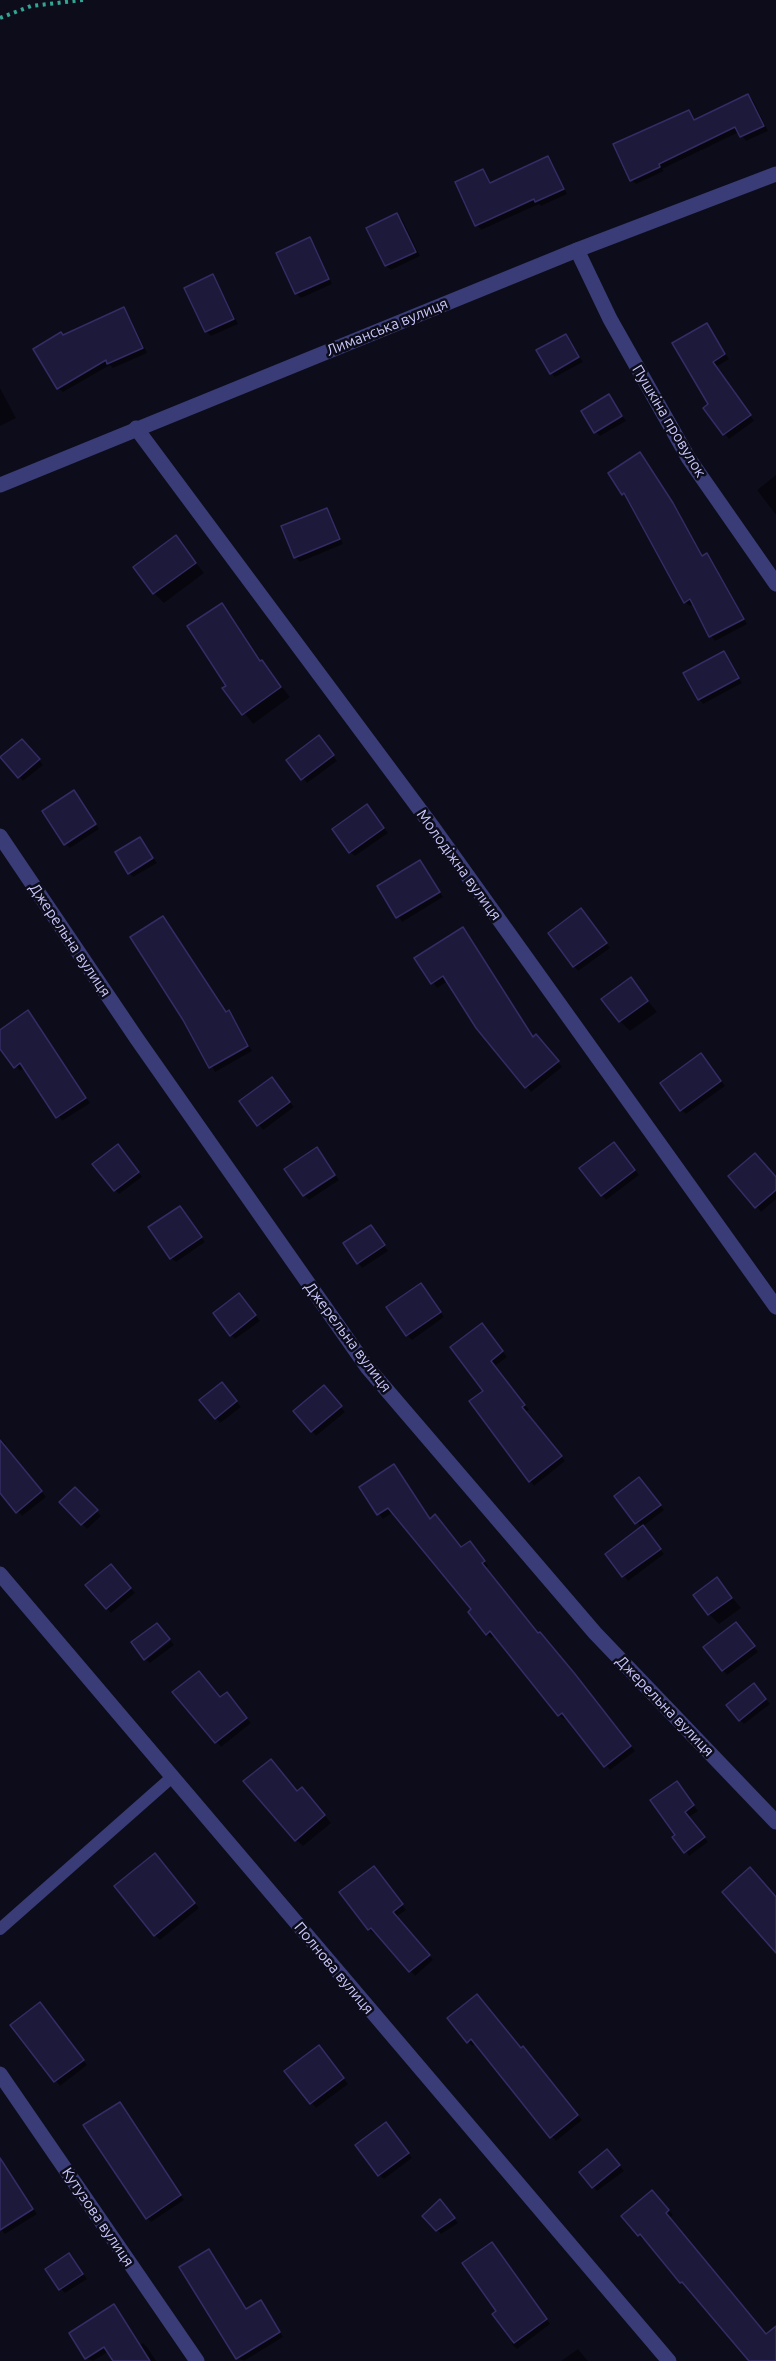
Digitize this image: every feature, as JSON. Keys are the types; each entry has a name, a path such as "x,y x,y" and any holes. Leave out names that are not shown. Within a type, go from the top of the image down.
{"street":[{"name":"Лиманська вулиця","path":"0,485 577,250 776,174"},
{"name":"Пушкіна провулок","path":"577,250 610,319 689,459 776,584"},
{"name":"Молодіжна вулиця","path":"136,428 432,826 776,1307"},
{"name":"Джерельна вулиця","path":"0,836 137,1039 367,1367 595,1633 776,1822"},
{"name":"Полнова вулиця","path":"0,1574 171,1778 669,2361"},
{"name":"Кутузова вулиця","path":"0,2074 197,2361"}],"lane":[{"path":"0,1929 171,1778"}],"path":[{"path":"0,18 31,6 83,0"}],"building":[{"path":"748,94 764,126 740,137 735,127 659,164 660,167 630,181 613,144 689,110 694,120"},
{"path":"548,156 564,189 535,202 534,199 475,226 455,182 483,169 490,183"},
{"path":"397,213 416,252 385,266 366,228"},
{"path":"310,237 329,279 295,294 276,253"},
{"path":"213,274 234,319 205,332 184,288"},
{"path":"124,307 143,348 107,364 106,360 57,389 33,349 61,332 63,335"},
{"path":"707,323 725,354 713,362 751,415 723,435 703,408 708,404 672,343"},
{"path":"566,334 579,357 550,374 536,350"},
{"path":"609,394 622,416 594,433 581,411"},
{"path":"640,452 673,503 702,556 707,553 744,619 709,637 690,599 684,603 624,493 622,495 608,473"},
{"path":"327,508 340,539 294,558 281,526"},
{"path":"176,535 196,563 153,594 133,567"},
{"path":"222,603 260,661 262,660 281,687 242,715 222,688 226,686 187,626"},
{"path":"724,651 739,678 698,700 683,673"},
{"path":"319,735 334,755 301,780 286,760"},
{"path":"22,739 40,759 18,778 0,757"},
{"path":"74,790 96,824 64,845 42,811"},
{"path":"367,804 384,828 349,853 332,829"},
{"path":"140,837 153,858 128,874 115,852"},
{"path":"420,860 440,892 396,918 377,886"},
{"path":"581,908 607,943 573,967 548,933"},
{"path":"163,916 226,1012 229,1010 248,1046 209,1068 183,1020 130,937"},
{"path":"463,927 533,1037 536,1034 559,1061 525,1088 476,1028 443,976 431,984 414,958"},
{"path":"631,977 648,1001 619,1022 601,999"},
{"path":"28,1010 86,1098 56,1118 20,1063 14,1068 0,1049 0,1030"},
{"path":"701,1053 721,1081 680,1111 660,1083"},
{"path":"272,1077 290,1102 257,1126 239,1101"},
{"path":"614,1142 635,1170 601,1196 579,1168"},
{"path":"118,1144 139,1172 114,1191 92,1164"},
{"path":"317,1147 335,1175 303,1196 284,1169"},
{"path":"755,1153 776,1177 776,1190 755,1208 728,1176"},
{"path":"180,1206 202,1237 170,1259 148,1227"},
{"path":"371,1225 385,1245 357,1264 343,1243"},
{"path":"421,1283 441,1312 406,1336 386,1307"},
{"path":"239,1293 256,1315 230,1336 213,1313"},
{"path":"482,1323 503,1351 491,1361 525,1405 522,1407 562,1456 529,1482 469,1401 483,1391 450,1347"},
{"path":"222,1382 237,1401 215,1419 199,1400"},
{"path":"324,1385 342,1406 311,1432 293,1411"},
{"path":"0,1440 42,1491 16,1513 0,1493"},
{"path":"394,1464 430,1519 435,1514 461,1547 470,1541 485,1561 482,1563 538,1633 540,1632 575,1674 631,1746 604,1767 562,1713 558,1716 490,1631 486,1635 468,1612 471,1609 388,1508 377,1515 359,1487"},
{"path":"639,1477 661,1505 635,1524 614,1496"},
{"path":"75,1487 98,1510 81,1525 59,1502"},
{"path":"643,1525 661,1549 622,1577 605,1554"},
{"path":"111,1564 131,1588 106,1609 85,1585"},
{"path":"717,1577 732,1598 708,1615 693,1595"},
{"path":"736,1622 755,1646 722,1671 703,1647"},
{"path":"157,1623 170,1639 144,1660 131,1642"},
{"path":"199,1671 220,1697 227,1692 247,1718 215,1743 172,1692"},
{"path":"754,1683 766,1699 739,1721 726,1705"},
{"path":"271,1759 297,1791 302,1787 325,1815 295,1841 243,1781"},
{"path":"677,1781 694,1805 685,1812 705,1837 684,1853 672,1837 675,1835 650,1800"},
{"path":"155,1853 195,1903 154,1936 114,1886"},
{"path":"374,1866 403,1904 393,1912 430,1955 409,1972 371,1928 368,1930 339,1892"},
{"path":"750,1867 776,1897 776,1953 722,1892"},
{"path":"477,1994 521,2048 523,2046 578,2115 550,2138 471,2039 467,2043 447,2018"},
{"path":"40,2002 84,2060 54,2082 10,2025"},
{"path":"319,2045 344,2078 310,2104 284,2071"},
{"path":"120,2102 181,2195 146,2219 83,2125"},
{"path":"386,2122 409,2153 378,2176 355,2145"},
{"path":"607,2149 620,2165 592,2188 579,2172"},
{"path":"0,2158 33,2209 0,2230"},
{"path":"652,2190 669,2210 666,2213 766,2334 776,2326 776,2361 749,2361 640,2234 638,2236 621,2216"},
{"path":"440,2199 455,2218 436,2231 422,2216"},
{"path":"492,2242 547,2319 514,2343 492,2314 496,2311 462,2263"},
{"path":"209,2249 246,2309 261,2300 280,2332 236,2359 179,2267"},
{"path":"69,2253 83,2274 59,2290 45,2269"},
{"path":"114,2304 150,2361 113,2361 104,2347 85,2359 69,2333"}]}
